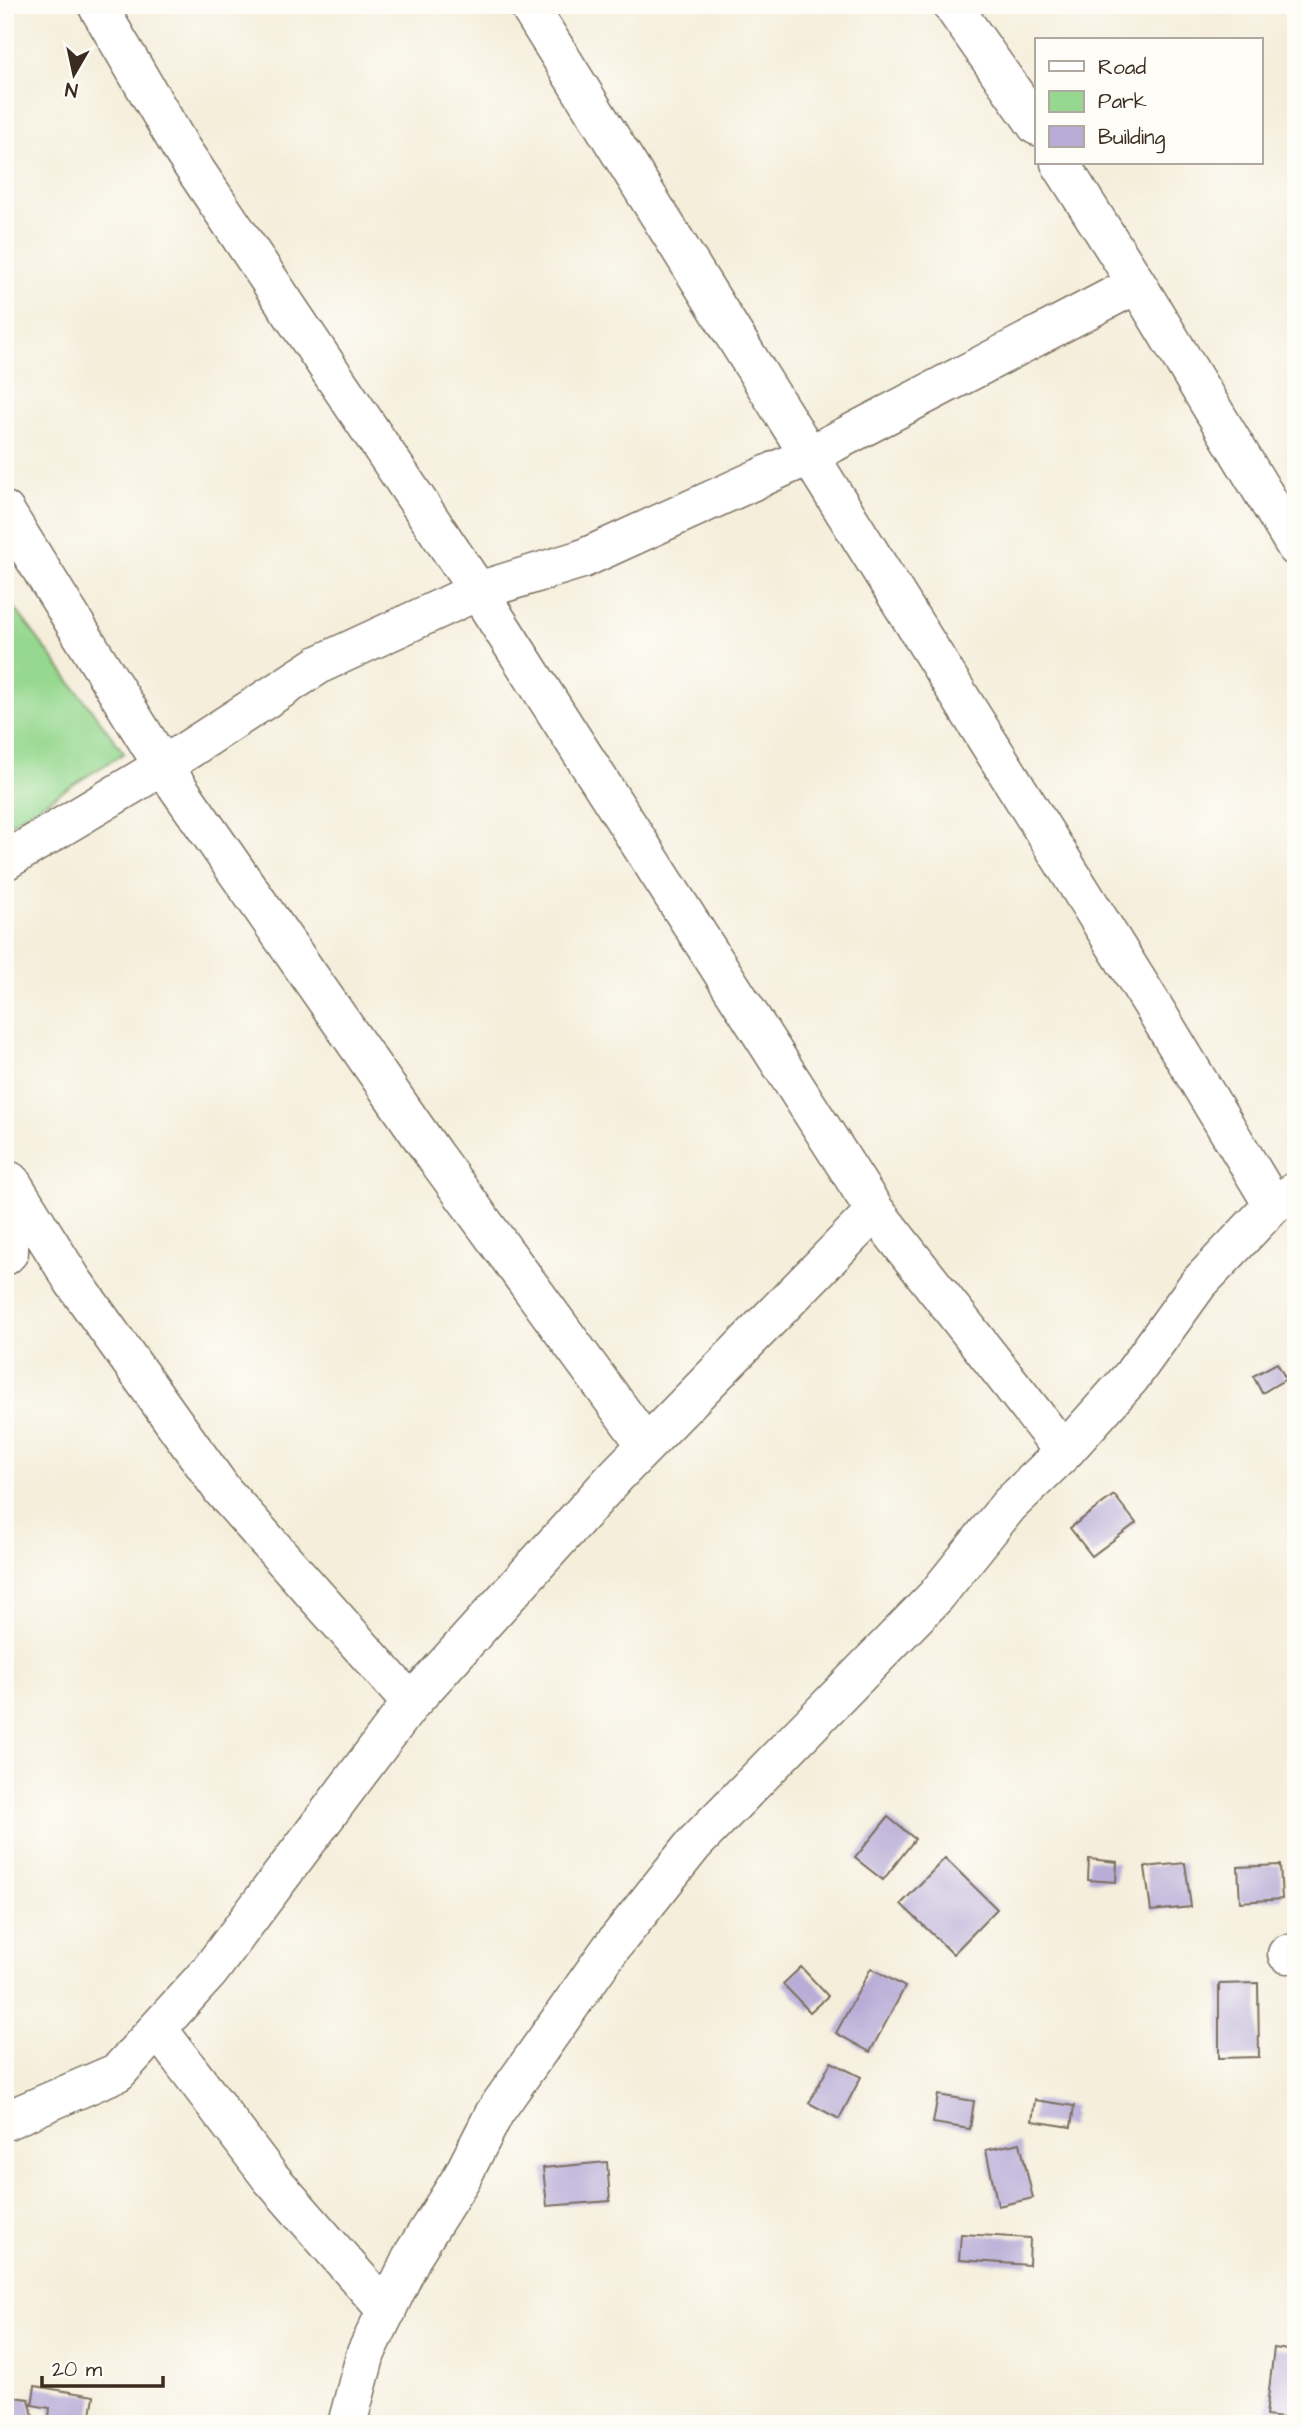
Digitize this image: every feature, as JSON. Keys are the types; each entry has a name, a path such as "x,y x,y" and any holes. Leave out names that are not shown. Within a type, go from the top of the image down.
{"street":[{"path":"97,5 182,150 478,591 875,1211 1064,1452"},
{"path":"347,2424 366,2353 414,2253 462,2177 495,2112 611,1948 694,1844 936,1596 1010,1505 1064,1452 1131,1377 1198,1284 1284,1198 1153,1006 528,5"},
{"path":"951,5 1035,123"},
{"path":"1061,164 1137,284 1296,547"},
{"path":"5,861 163,766 320,664 478,591 582,559 808,456 1137,284"},
{"path":"5,511 163,766 434,1155 646,1445"},
{"path":"8,1178 73,1281 223,1491 411,1703"},
{"path":"5,1256 9,1252 8,1178"},
{"path":"5,2121 118,2072 209,1972 411,1703 646,1445 875,1211"},
{"path":"158,2029 270,2177 387,2311"}],"green space":[{"path":"5,595 124,753 5,827"}],"building":[{"path":"1277,1363 1286,1379 1262,1393 1253,1376"},
{"path":"1114,1495 1136,1523 1092,1556 1070,1528"},
{"path":"888,1817 915,1839 883,1880 855,1858"},
{"path":"945,1858 997,1909 953,1954 901,1904"},
{"path":"1089,1859 1117,1862 1116,1882 1088,1880"},
{"path":"1185,1863 1191,1907 1151,1911 1145,1867"},
{"path":"1280,1865 1282,1899 1240,1902 1238,1867"},
{"path":"801,1967 828,1996 810,2012 783,1984"},
{"path":"871,1968 905,1987 870,2052 836,2033"},
{"path":"1258,1983 1259,2057 1219,2058 1219,1984"},
{"path":"831,2062 861,2077 839,2119 809,2103"},
{"path":"938,2095 974,2101 970,2129 933,2123"},
{"path":"1035,2100 1074,2106 1071,2127 1032,2121"},
{"path":"1020,2143 1033,2198 998,2206 986,2150"},
{"path":"607,2162 610,2201 547,2206 543,2168"},
{"path":"961,2234 1030,2238 1029,2265 959,2260"},
{"path":"1274,2348 1296,2351 1296,2420 1266,2416"},
{"path":"35,2386 94,2396 90,2421 49,2417 50,2408 32,2405"},
{"path":"5,2396 29,2399 35,2424 5,2424"}]}
